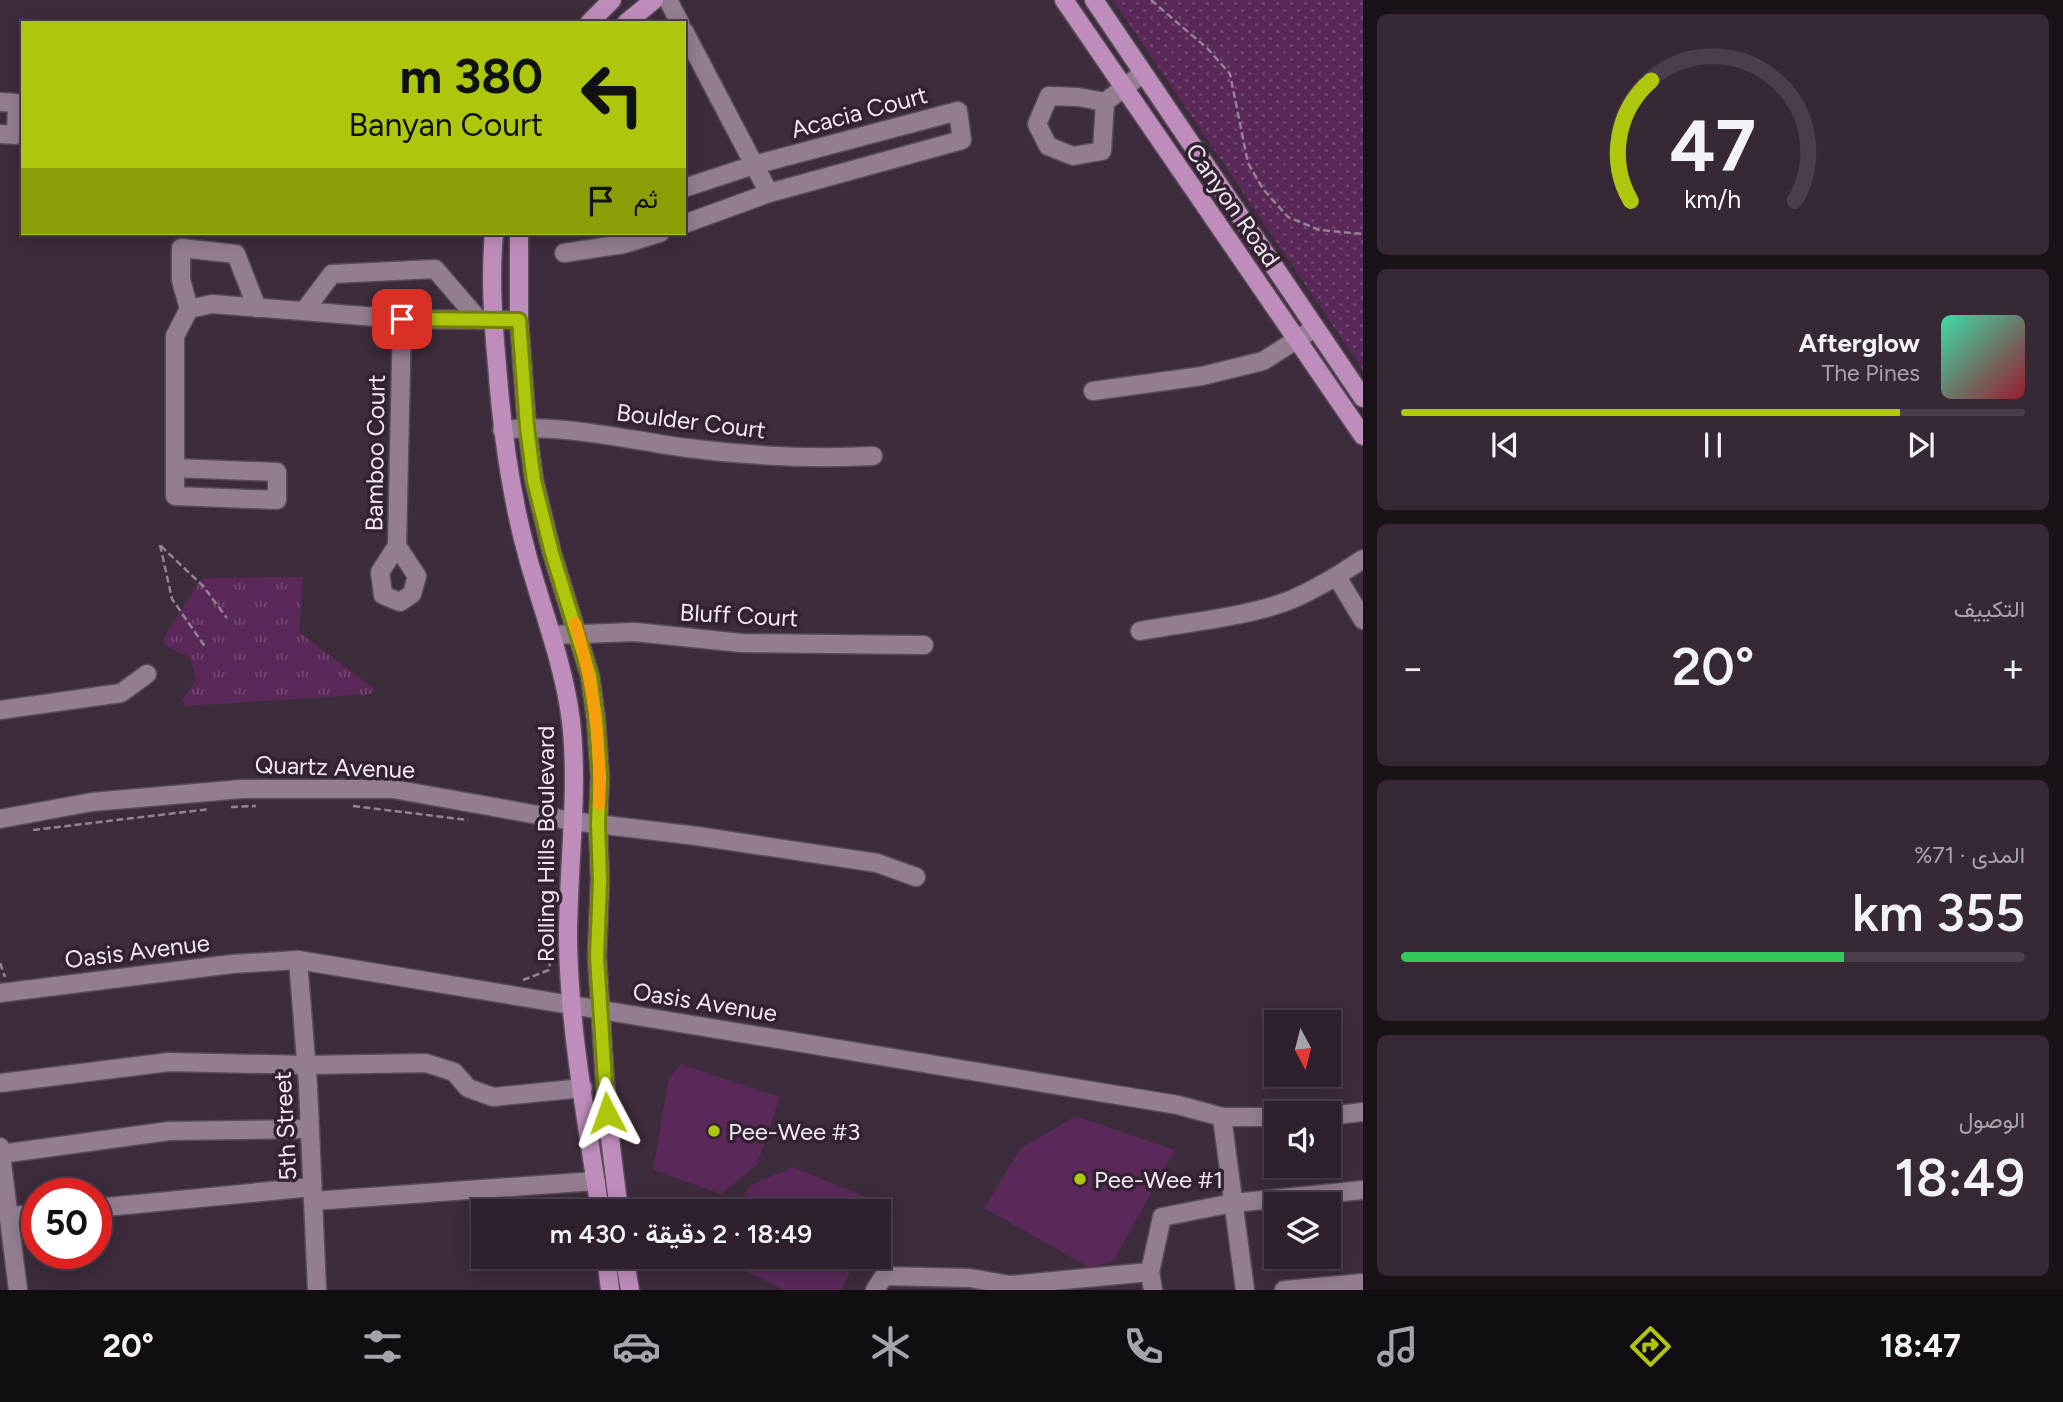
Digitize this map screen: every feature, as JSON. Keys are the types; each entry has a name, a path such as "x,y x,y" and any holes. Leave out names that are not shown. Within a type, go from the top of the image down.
{"main road":[{"path":"591,21 612,0"},
{"path":"628,21 654,0"},
{"name":"Canyon Road","path":"1063,0 1363,436"},
{"name":"Canyon Road","path":"1094,0 1363,398"},
{"name":"Rolling Hills Boulevard","path":"494,235 486,321 510,483 552,635 571,720 575,776 568,938 572,1004 598,1199"},
{"path":"519,235 519,320 527,427 537,493 552,553 590,676 596,719 600,777 597,957 607,1113 618,1199"},
{"path":"608,1269 610,1290"},
{"path":"626,1269 630,1290"}],"street":[{"path":"668,0 679,21"},
{"path":"686,35 769,193"},
{"path":"1105,102 1142,74"},
{"path":"0,102 18,103 16,135 0,135"},
{"name":"Acacia Court","path":"686,187 754,165 958,111 962,140 769,193 686,223"},
{"path":"564,253 647,235"},
{"path":"175,468 277,472 277,500 175,496 175,468 175,336 189,309 181,280 181,248 236,254 257,307"},
{"path":"304,311 332,274 435,268 486,321"},
{"path":"189,309 212,304 402,319 519,320"},
{"name":"Bamboo Court","path":"397,546 402,319"},
{"path":"1093,391 1202,376 1263,361 1315,328"},
{"name":"Boulder Court","path":"502,430 527,427 603,434 755,456 873,456"},
{"path":"1140,631 1226,617 1292,599 1337,577 1363,559"},
{"path":"1337,577 1363,620"},
{"name":"Bluff Court","path":"552,635 635,632 741,643 924,645"},
{"path":"0,710 121,694 146,674"},
{"name":"Quartz Avenue","path":"0,818 92,802 242,789 393,789 572,821 877,863 916,877"},
{"name":"Oasis Avenue","path":"3,986 298,960 1165,1103 1222,1117 1264,1117"},
{"name":"5th Street","path":"298,960 307,1065 317,1290"},
{"path":"0,1083 169,1062 307,1065 426,1063 454,1072 468,1088 493,1097 583,1088"},
{"path":"1341,1115 1363,1112"},
{"path":"1222,1117 1245,1290"},
{"path":"1,1154 169,1131 310,1129"},
{"path":"0,1147 18,1290"},
{"path":"112,1207 312,1194 596,1181"},
{"path":"875,1290 884,1276 970,1278 1010,1285 1152,1281 1162,1217 1233,1203 1363,1190"},
{"path":"9,1216 21,1215"},
{"path":"1284,1290 1363,1283"}],"path":[{"path":"1151,0 1208,49 1230,74 1248,163 1263,189 1288,218 1319,230 1363,234"},
{"path":"206,648 172,599 160,545 203,586 227,618"},
{"path":"344,805 469,820"},
{"path":"223,807 263,806"},
{"path":"26,831 210,809"},
{"path":"512,984 549,970 555,938"},
{"path":"0,963 3,986"}],"green space":[{"path":"1113,0 1363,0 1363,370"},
{"path":"303,577 299,632 374,689 371,694 186,706 182,701 196,680 190,657 165,646 164,637 202,578"},
{"name":"Pee-Wee #3","path":"680,1064 780,1097 757,1165 722,1194 653,1170 668,1080"},
{"name":"Pee-Wee #1","path":"1076,1116 1175,1150 1114,1260 1092,1269 984,1208 1020,1149"},
{"path":"793,1167 870,1199 743,1199 751,1185"},
{"path":"742,1269 851,1269 842,1290 783,1290"}],"slow traffic":[{"path":"575,623 590,676 596,719 599,804"}],"place":[{"name":"Pee-Wee #3","path":"714,1131"},
{"name":"Pee-Wee #1","path":"1080,1179"}],"route":[{"path":"402,319 519,320 534,481 552,553 590,676 596,719 600,777 597,957 607,1113"}]}
